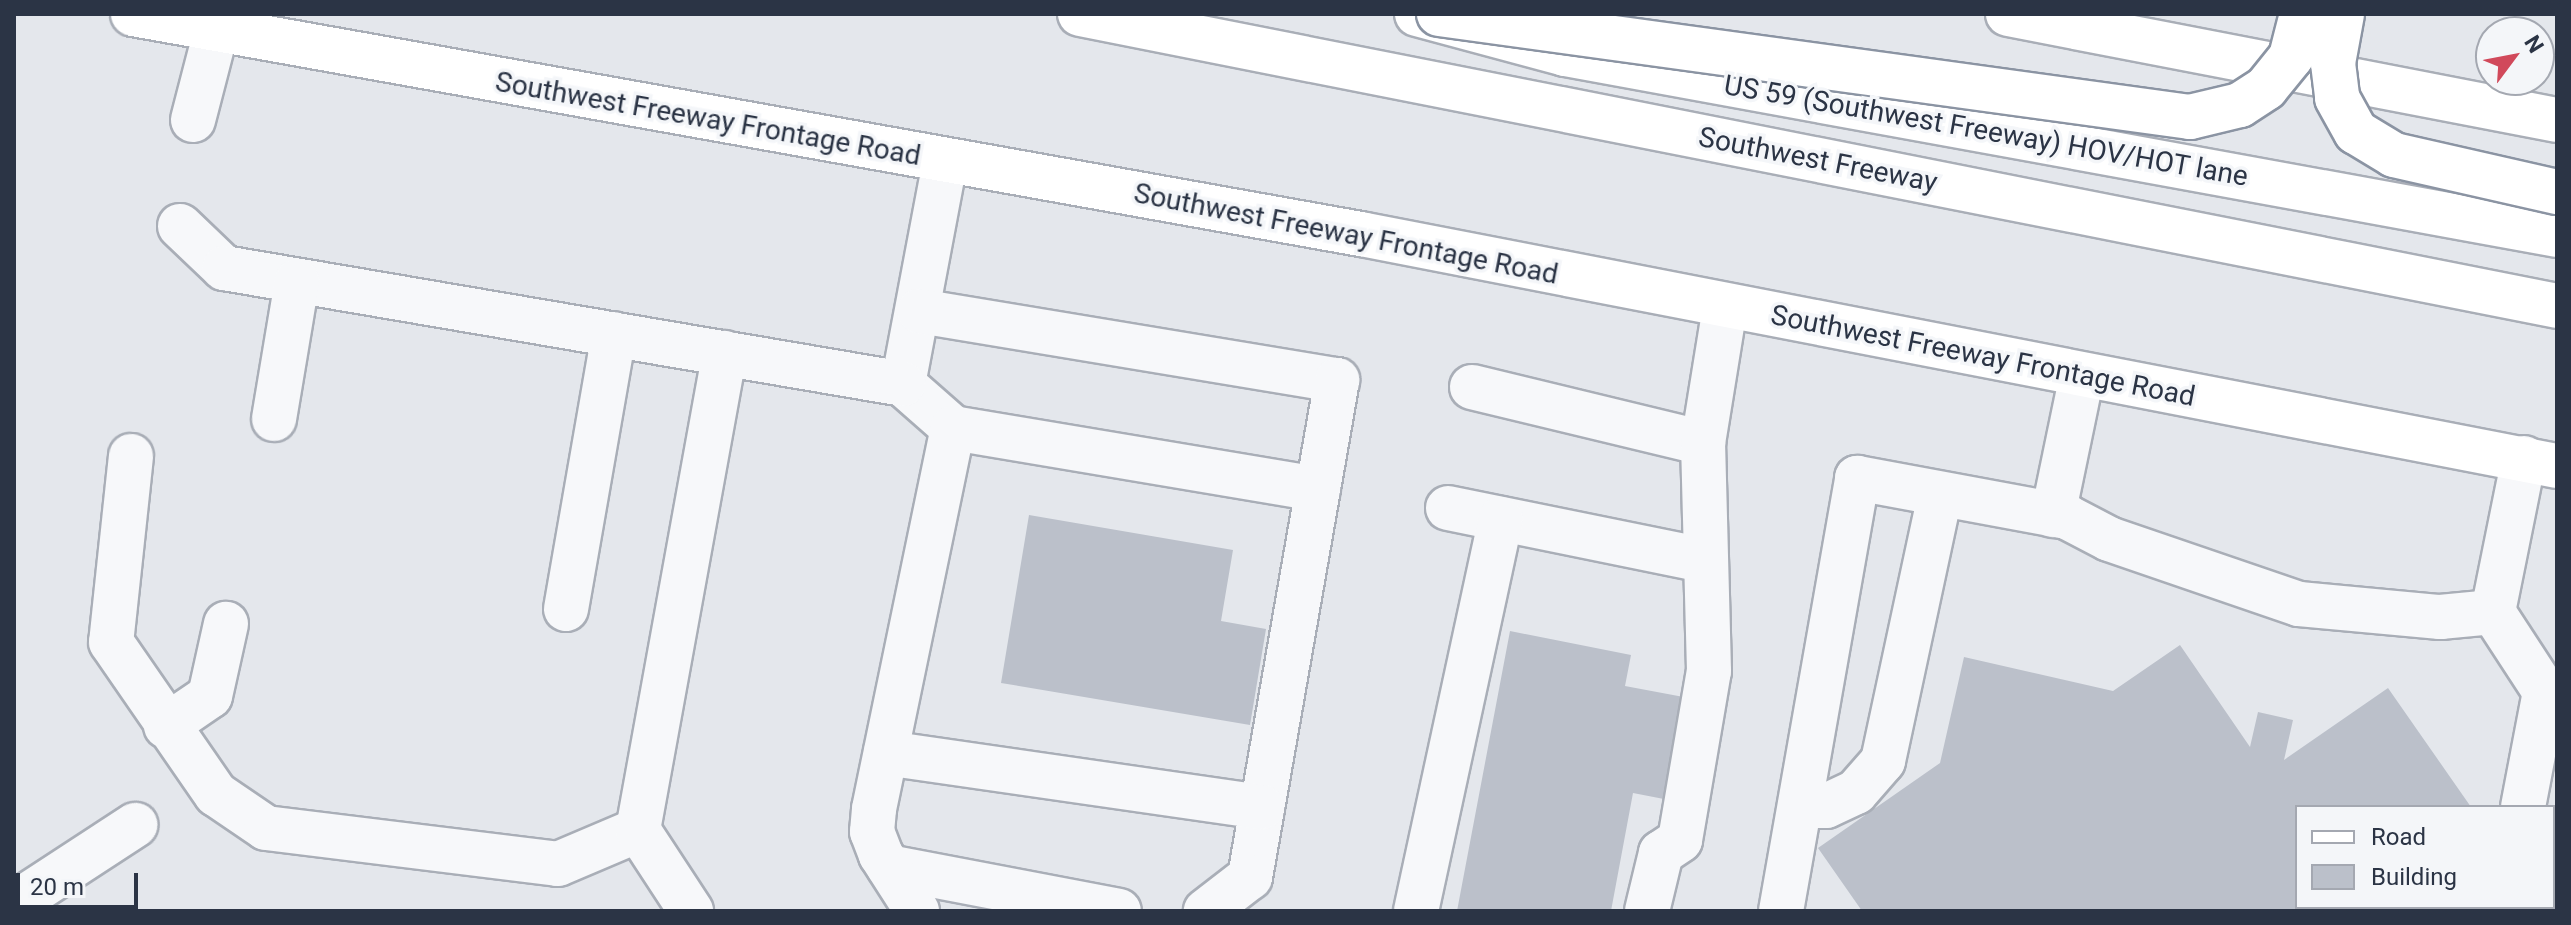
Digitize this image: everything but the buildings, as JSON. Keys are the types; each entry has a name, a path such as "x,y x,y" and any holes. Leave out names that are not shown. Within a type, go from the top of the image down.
{"main road":[{"name":"Southwest Freeway Frontage Road","path":"133,14 945,162 1361,234 1725,307 2540,462"},
{"name":"Southwest Freeway","path":"1080,14 2557,306"},
{"name":"US 59 (Southwest Freeway) HOV/HOT lane","path":"1417,14 1565,54 2557,235"},
{"path":"1439,14 2190,117 2240,105 2266,88 2291,57 2302,14"},
{"path":"2008,14 2557,120"},
{"path":"2342,14 2334,74 2337,98 2356,132 2394,155 2557,192"}],"lane":[{"path":"193,120 216,31"},
{"path":"903,384 945,162"},
{"path":"180,226 224,268 903,384 953,428 1318,489"},
{"path":"274,419 297,281"},
{"path":"1647,911 1661,853 1680,840 1709,671 1703,560 1703,443 1725,307"},
{"path":"919,311 1337,380 1250,877 1206,911"},
{"path":"566,609 614,334"},
{"path":"691,911 638,830 725,353"},
{"path":"2053,515 2082,375"},
{"path":"1472,387 1703,443"},
{"path":"917,911 889,867 872,832 953,428"},
{"path":"131,456 111,642 166,726 216,794 266,828 558,864 638,830"},
{"path":"2493,612 2540,462"},
{"path":"1781,911 1857,478 2053,515 2299,604 2440,617 2493,612"},
{"path":"1800,806 1826,806 1856,792 1883,761 1940,494"},
{"path":"1448,508 1703,560"},
{"path":"1416,911 1501,519"},
{"path":"2493,612 2551,701 2524,805"},
{"path":"166,726 210,696 226,624"},
{"path":"886,753 1262,807"},
{"path":"14,904 135,825"},
{"path":"889,867 1119,911"}]}
